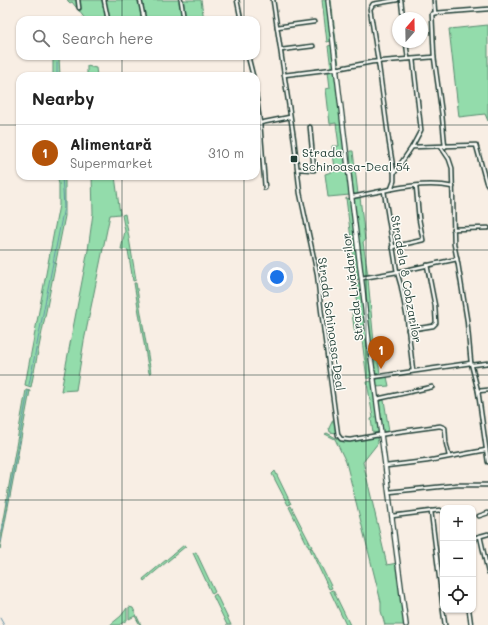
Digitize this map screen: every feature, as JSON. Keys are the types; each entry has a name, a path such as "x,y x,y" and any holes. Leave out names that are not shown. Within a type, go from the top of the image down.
{"street":[{"path":"78,0 79,8"},
{"path":"104,0 107,16"},
{"path":"140,0 143,16"},
{"path":"181,0 183,16"},
{"path":"237,0 240,16"},
{"name":"Strada Schinoasa-Deal","path":"273,0 298,169 300,193 317,273 338,435 341,439 346,440 381,434"},
{"name":"Strada Livădarilor","path":"328,0 361,278 406,625"},
{"path":"391,189 394,181 394,173 370,7 373,4 397,0"},
{"path":"401,0 402,12"},
{"path":"434,0 435,12 432,14 434,57 442,115 443,147 452,168 454,244 467,320 472,364 478,390 488,462"},
{"path":"435,12 488,9"},
{"path":"277,27 314,22"},
{"path":"280,50 314,46"},
{"path":"407,48 408,59"},
{"path":"284,75 336,69 356,64 434,57"},
{"path":"394,173 412,147 422,128 413,59"},
{"path":"249,60 252,72"},
{"path":"265,188 260,123 290,117"},
{"path":"298,169 314,170 310,127"},
{"path":"412,147 476,145 486,182 488,184"},
{"path":"352,197 391,189 416,186 443,185 453,187"},
{"path":"392,248 423,240 419,219 416,186"},
{"name":"Stradela 8 Cobzarilor","path":"384,191 392,248 408,330 413,371"},
{"path":"453,223 460,229"},
{"path":"453,229 488,228"},
{"path":"361,278 397,272 457,258"},
{"path":"408,330 433,326 436,323 435,306 427,265"},
{"path":"374,378 413,371 488,363"},
{"path":"377,400 432,387"},
{"path":"478,390 488,390"},
{"path":"381,434 429,427 442,427 444,428 449,456"},
{"path":"386,466 427,461 486,450"},
{"path":"389,492 457,485 488,485"},
{"path":"392,516 440,510"},
{"path":"431,511 440,584"},
{"path":"479,516 488,513"},
{"path":"476,539 488,534"},
{"path":"480,536 488,572"},
{"path":"444,613 445,625"},
{"path":"469,613 471,625"}],"green space":[{"path":"67,0 201,0 203,16 83,16 72,2 70,3"},
{"path":"322,0 326,0 331,41 327,42"},
{"path":"329,0 331,0 339,66 337,66"},
{"path":"488,25 488,121 485,114 459,117 449,29"},
{"path":"332,45 335,67 331,68 328,46"},
{"path":"53,60 59,60 60,72 53,72"},
{"path":"87,66 96,68 96,72 87,72"},
{"path":"336,70 347,165 335,168 332,146 339,146 336,123 330,124 326,89 330,88 328,71"},
{"path":"350,151 353,151 358,194 356,195 353,193"},
{"path":"347,167 350,195 328,197 325,174"},
{"path":"58,180 65,180 65,216 31,387 25,385 59,205"},
{"path":"92,180 116,180 120,214 110,215 84,341 76,390 61,391 88,250 93,213"},
{"path":"360,197 365,241 363,242 368,275 363,275 353,198"},
{"path":"346,198 350,199 360,279 356,280"},
{"path":"125,214 136,280 133,281 128,250 121,249 125,231 122,215"},
{"path":"368,279 374,343 376,343 380,374 375,374 363,280"},
{"path":"357,282 360,284 371,377 367,379 362,340 356,341 352,313 358,312 356,297 358,296"},
{"path":"134,283 136,283 151,373 149,373"},
{"path":"387,377 389,386 377,387 376,379"},
{"path":"373,381 380,430 379,432 373,433 371,419 373,418 367,382"},
{"path":"26,390 30,391 0,549 0,536"},
{"path":"384,400 389,431 383,433 379,401"},
{"path":"334,418 336,433 330,432 329,428"},
{"path":"327,433 343,442 377,436 378,443 363,462 387,565 397,563 405,625 385,625 381,611 381,602 346,462 335,439 325,434"},
{"path":"275,471 291,504 288,505 272,474"},
{"path":"291,506 312,547 309,548 289,507"},
{"path":"184,545 186,546 144,581 143,579"},
{"path":"312,548 332,588 329,589 310,549"},
{"path":"196,552 215,592 212,594 193,553"},
{"path":"333,590 350,625 346,625 330,591"},
{"path":"216,594 231,625 227,625 213,596"},
{"path":"129,607 133,608 141,625 135,616 129,619"},
{"path":"127,608 127,620 119,625 110,625 121,616"}],"waterway":[{"path":"57,63 57,72"},
{"path":"29,385 64,207 62,180"},
{"path":"0,543 28,391"},
{"path":"0,618 4,625"}],"place":[{"name":"Strada Schinoasa-Deal 54","path":"294,159"},
{"name":"Alimentară","path":"381,369"}]}
